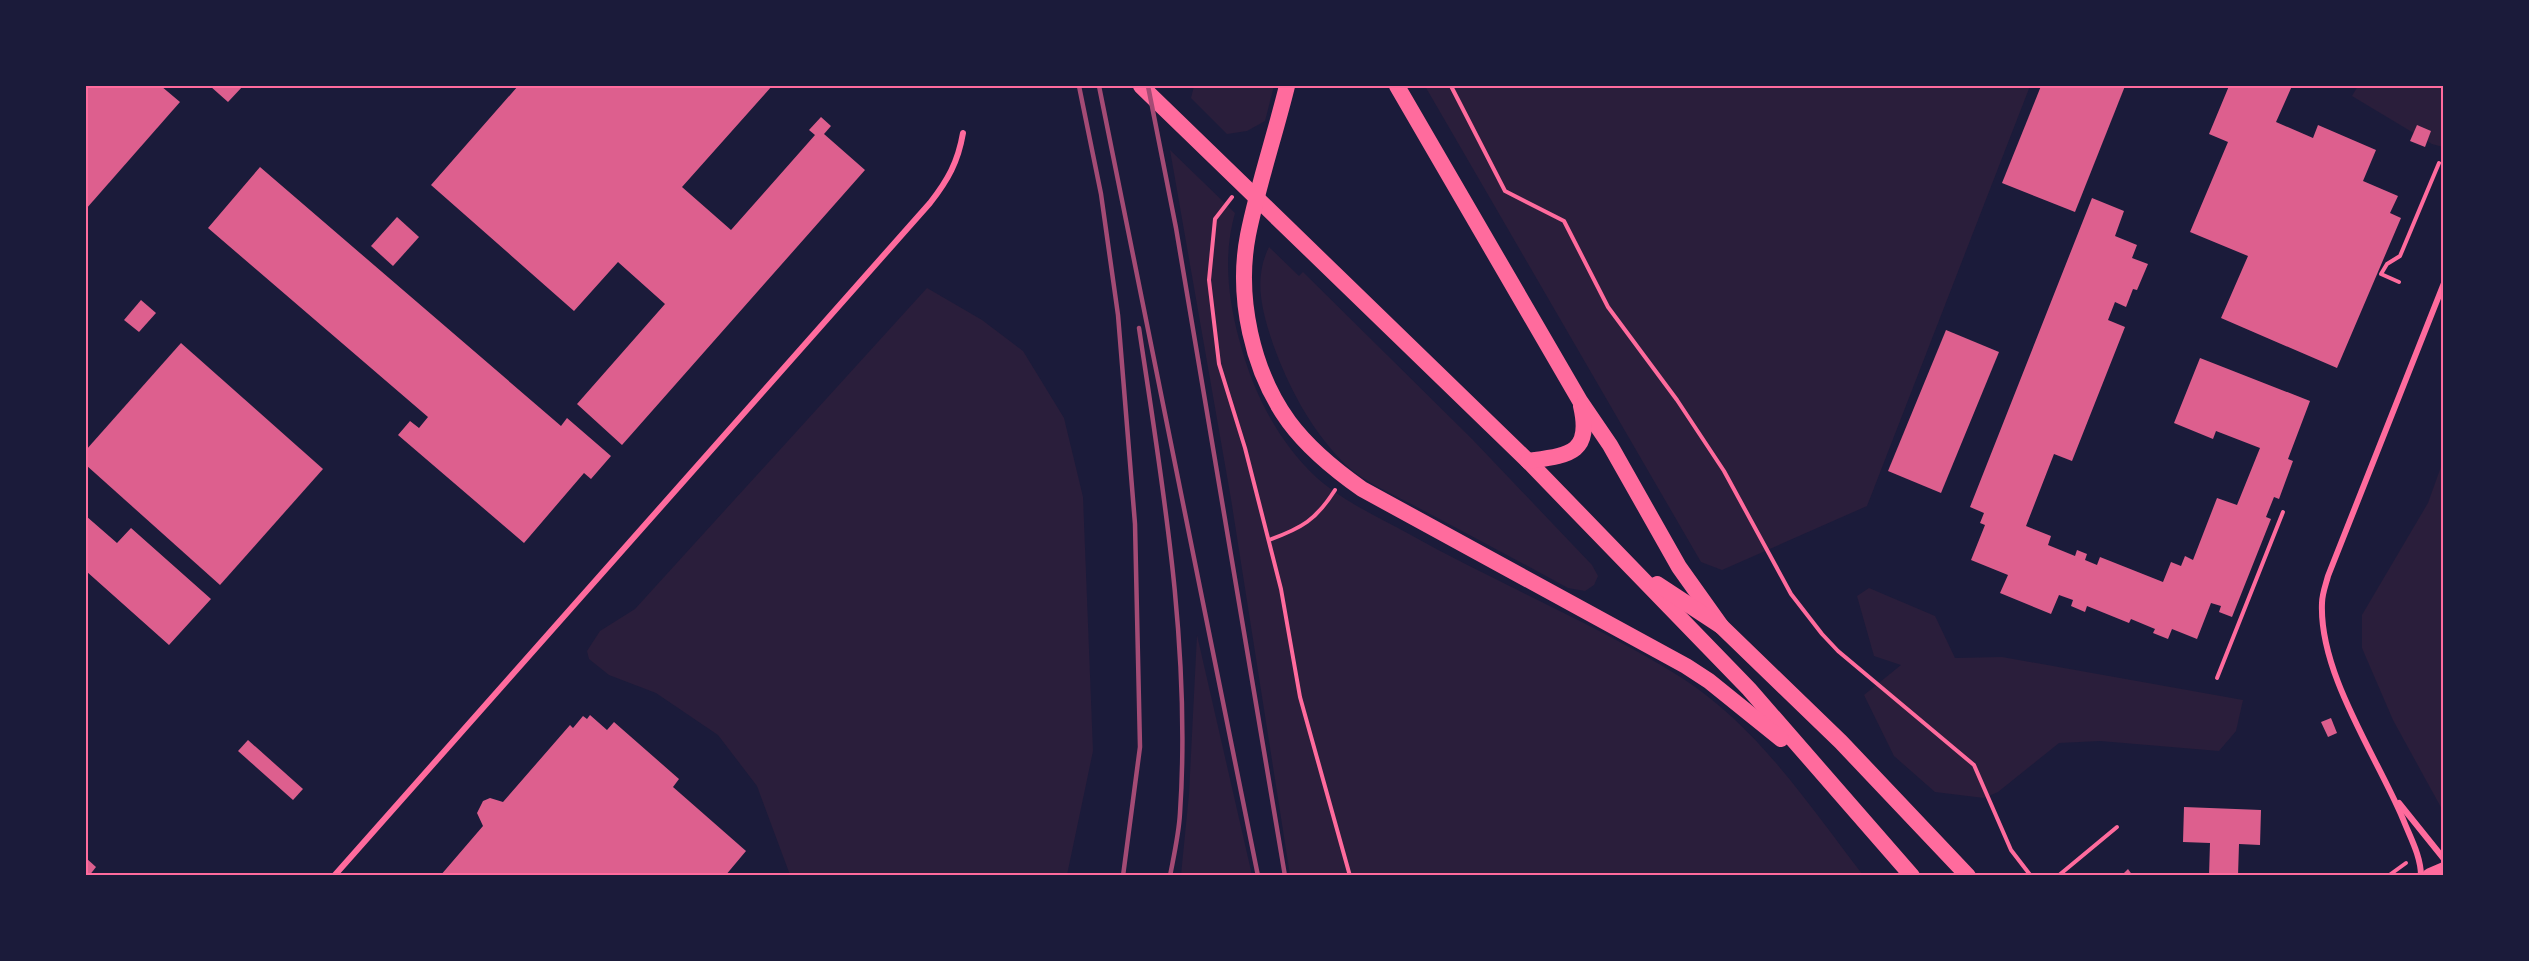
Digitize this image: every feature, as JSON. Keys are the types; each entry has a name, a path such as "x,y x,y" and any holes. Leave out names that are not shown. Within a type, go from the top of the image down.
{"highway":[{"path":"1141,86 1528,461 1749,689 1912,876"},
{"path":"1287,86 1248,235 1244,273 1245,305 1261,368 1274,398 1305,441 1344,477 1372,495 1686,666 1709,681 1812,764"},
{"path":"1397,86 1580,401 1610,445 1679,567 1721,626 1841,742 1968,876"},
{"path":"1528,461 1563,455 1581,443 1586,428 1580,401"},
{"path":"1631,567 1721,626"},
{"path":"2430,876 2444,870"}],"street":[{"path":"334,876 930,203 949,179 959,157 963,133"},
{"path":"2421,876 2418,855 2393,795 2372,755 2331,663 2325,641 2322,601 2328,576 2444,283"},
{"path":"2393,795 2444,859"}],"path":[{"path":"1451,86 1505,191 1517,199 1550,212 1564,221 1569,228 1608,307 1677,400 1724,471 1791,594 1838,651 1974,765 1982,778 2011,850 2031,876"},
{"path":"2399,282 2381,274 2387,264 2400,256 2439,163"},
{"path":"1235,193 1215,219 1209,280 1219,364 1245,448 1269,540 1281,589 1300,697 1350,876"},
{"path":"1269,540 1298,530 1314,519 1344,477"},
{"path":"2217,678 2283,512"},
{"path":"2058,876 2117,827"}],"shaded area":[{"path":"1194,86 1274,86 1265,121 1247,131 1227,134 1191,98"},
{"path":"1425,86 2030,86 1867,506 1722,570 1701,562"},
{"path":"2358,86 2443,86 2443,147 2432,144 2352,96"},
{"path":"1170,150 1235,213 1229,244 1228,276 1232,308 1244,358 1259,396 1278,431 1317,478 1361,508 1615,639 1682,678 1735,720 1758,743 1802,795 1863,875 1290,875 1231,499"},
{"path":"1269,247 1299,276 1303,272 1472,439 1592,565 1598,576 1594,585 1585,591 1568,588 1377,486 1358,475 1342,461 1320,435 1301,406 1273,344 1265,319 1260,283 1264,259"},
{"path":"927,288 982,320 1023,351 1064,418 1083,497 1093,751 1067,875 790,875 757,786 718,735 656,693 609,675 589,659 587,651 600,631 635,609"},
{"path":"2443,461 2443,811 2393,720 2362,648 2362,615 2428,503"},
{"path":"1869,588 1935,616 1955,658 2002,657 2243,700 2236,731 2219,751 2100,741 2059,743 1998,792 1984,798 1935,792 1894,756 1864,695 1901,665 1874,656 1857,596"},
{"path":"1197,635 1252,875 1181,875 1189,794"}],"building":[{"path":"86,86 161,86 180,102 86,209"},
{"path":"210,86 243,86 228,102"},
{"path":"518,86 772,86 682,187 731,230 815,135 809,130 821,117 831,126 824,134 865,170 622,445 577,404 665,304 618,262 574,311 431,185"},
{"path":"2041,86 2125,86 2075,212 2002,183"},
{"path":"2229,86 2292,86 2276,122 2313,138 2318,125 2376,150 2363,181 2398,196 2390,213 2401,218 2337,368 2221,318 2248,256 2190,232 2228,142 2209,134"},
{"path":"2417,125 2431,131 2425,147 2410,141"},
{"path":"260,167 561,426 567,418 611,456 591,479 584,473 524,543 398,435 410,421 419,428 428,417 208,228"},
{"path":"2092,198 2124,211 2115,236 2137,245 2132,258 2148,264 2137,290 2133,289 2126,307 2115,302 2108,320 2125,327 2072,461 2054,454 2026,526 2051,536 2048,545 2075,556 2077,550 2087,554 2085,560 2097,565 2100,557 2163,582 2171,562 2181,566 2185,556 2193,560 2217,498 2237,505 2260,448 2216,431 2213,439 2174,423 2200,358 2310,401 2288,459 2293,461 2279,499 2274,497 2266,517 2271,519 2232,617 2219,612 2221,606 2211,603 2197,639 2172,629 2168,639 2153,633 2155,629 2131,619 2129,623 2087,606 2085,612 2071,606 2073,600 2059,595 2051,614 2000,593 2008,575 1971,560 1985,525 1980,523 1984,513 1970,507"},
{"path":"397,217 419,237 393,266 371,246"},
{"path":"141,300 156,313 139,332 124,320"},
{"path":"1946,330 1999,352 1941,493 1888,471"},
{"path":"181,343 323,469 220,585 86,465 86,450"},
{"path":"86,516 117,543 131,528 211,599 169,645 86,571"},
{"path":"590,715 607,730 614,722 679,779 673,787 746,851 725,876 440,876 483,826 477,813 483,801 490,798 503,802 570,725 573,728 583,716 587,719"},
{"path":"2331,718 2337,733 2328,737 2321,722"},
{"path":"248,740 303,789 293,800 238,751"},
{"path":"2184,807 2261,810 2260,845 2239,844 2238,876 2209,876 2210,843 2183,842"},
{"path":"86,858 96,867 89,876 86,876"},
{"path":"2128,869 2133,876 2121,876"}],"railway":[{"path":"1079,86 1101,194 1118,315 1135,524 1140,747 1123,876"},
{"path":"1099,86 1258,876"},
{"path":"1148,86 1176,228 1285,876"},
{"path":"1139,328 1173,569 1182,691 1179,821 1170,876"}]}
